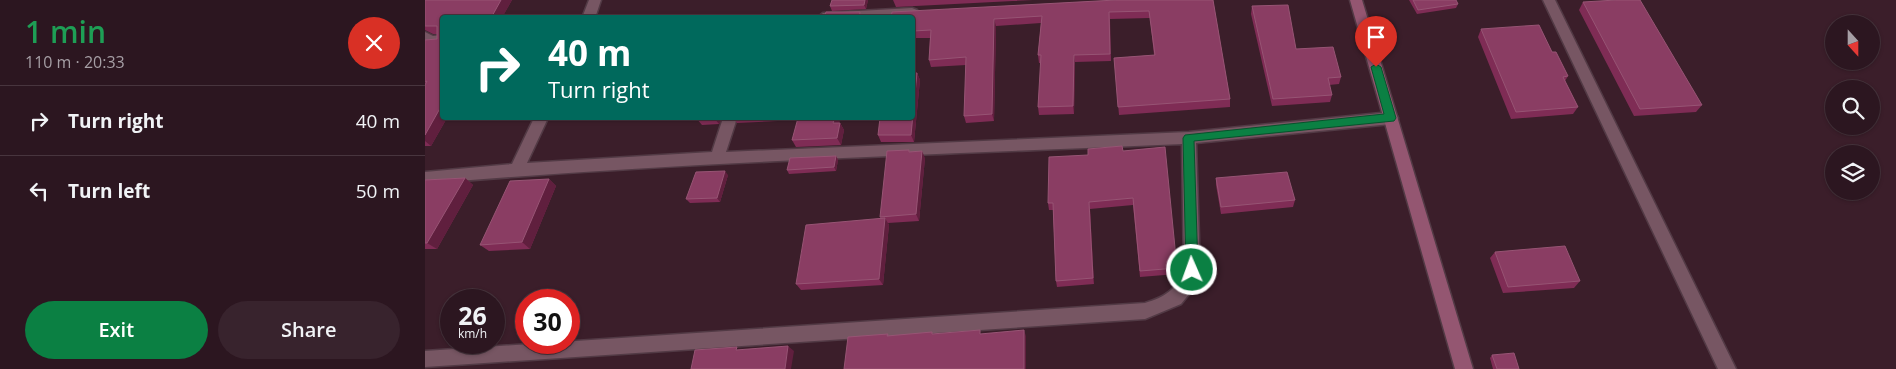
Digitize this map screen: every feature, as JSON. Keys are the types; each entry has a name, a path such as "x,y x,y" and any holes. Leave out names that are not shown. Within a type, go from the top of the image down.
{"street":[{"path":"589,15 595,0"},
{"path":"1356,0 1464,369"},
{"path":"1549,0 1727,369"},
{"path":"873,15 923,12"},
{"path":"425,37 431,41 440,40"},
{"path":"425,178 517,170 717,158 1189,138 1391,118"},
{"path":"517,170 540,120"},
{"path":"717,158 729,120"},
{"path":"425,359 1145,311 1171,302 1185,289 1192,270 1189,138"}],"building":[{"path":"425,0 501,0 493,15 440,15 440,108 425,135 425,85 427,81 425,82 425,40 437,39 437,26 425,26"},
{"path":"832,0 865,0 864,5 830,6"},
{"path":"1116,0 1213,0 1230,99 1118,107 1114,58 1155,55 1149,11 1109,12 1110,54 1074,55 1073,106 1038,107 1041,55 1038,55 1042,16 994,19 992,114 964,116 966,57 929,60 931,30 915,31 915,15 892,15 892,12"},
{"path":"1413,0 1456,0 1458,4 1418,10"},
{"path":"1640,0 1702,105 1640,109 1583,2"},
{"path":"1288,5 1296,49 1333,47 1341,77 1328,78 1332,95 1273,99 1252,6"},
{"path":"826,12 860,12 860,15 825,15"},
{"path":"1539,25 1552,52 1556,52 1568,76 1563,77 1578,107 1516,112 1481,29"},
{"path":"915,73 917,73 915,94"},
{"path":"797,120 834,120 833,123 840,123 837,138 792,140"},
{"path":"880,120 913,120 911,135 878,135"},
{"path":"1122,146 1123,151 1165,147 1177,268 1140,271 1133,198 1089,202 1093,278 1056,281 1053,203 1048,203 1049,157 1088,155 1088,149"},
{"path":"909,150 909,152 922,151 916,214 880,217 887,151"},
{"path":"836,156 834,167 787,170 790,158"},
{"path":"725,171 717,198 686,199 696,172"},
{"path":"1287,172 1295,200 1221,207 1216,178"},
{"path":"465,178 427,243 425,243 425,180"},
{"path":"549,179 522,242 480,245 510,181"},
{"path":"885,218 879,279 796,284 806,225"},
{"path":"1565,246 1580,281 1508,287 1495,252"},
{"path":"980,330 980,334 1024,330 1024,369 844,369 848,337"},
{"path":"788,346 785,369 691,369 695,350 737,347 736,350"},
{"path":"1514,353 1519,369 1497,369 1492,355"}],"route":[{"path":"1192,270 1189,138 1391,118 1376,67"}]}
